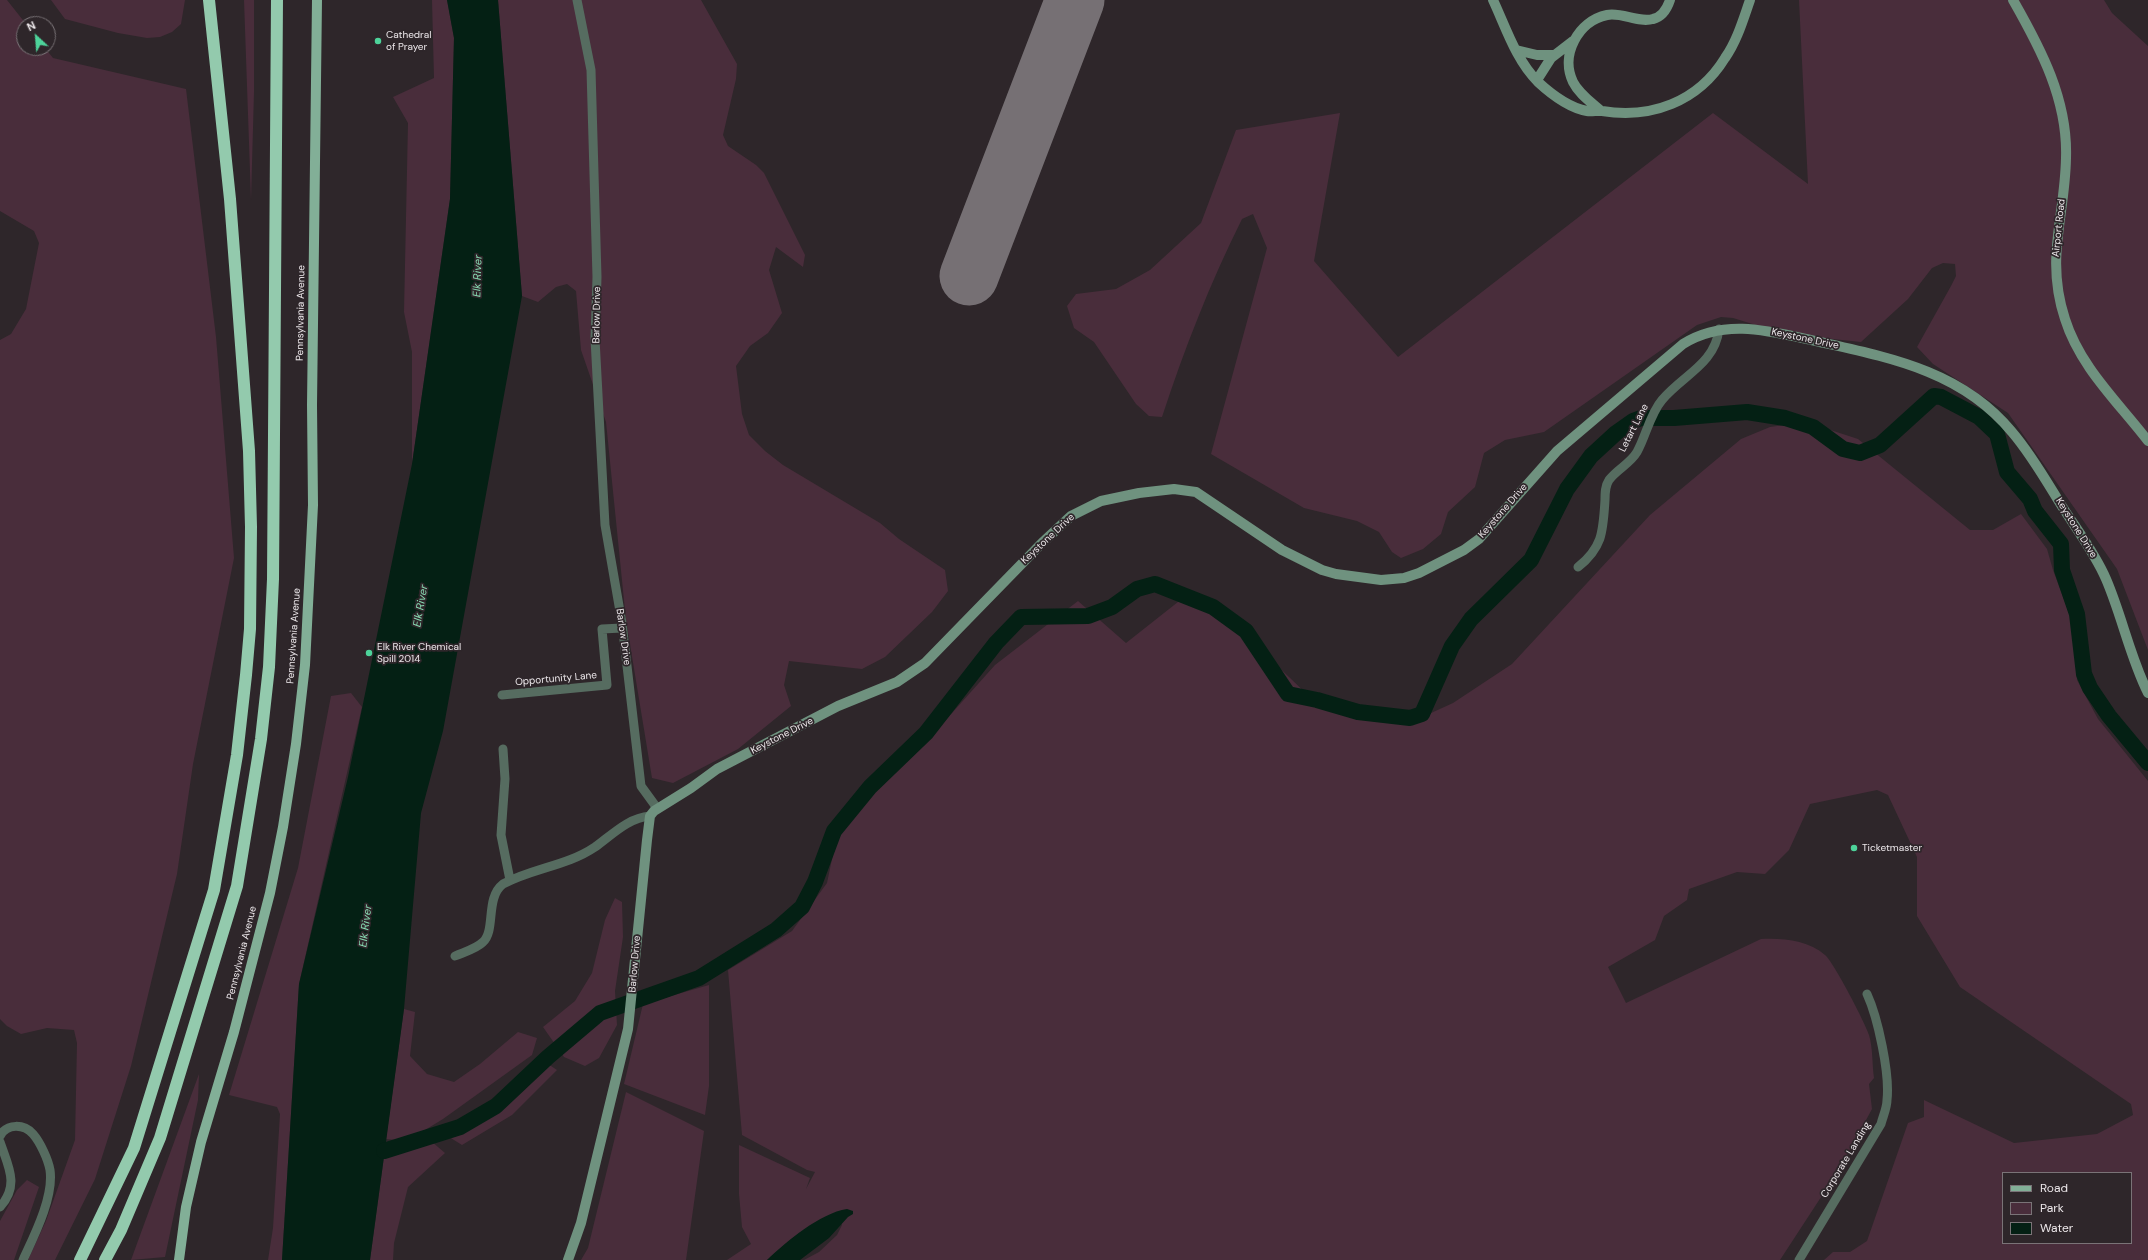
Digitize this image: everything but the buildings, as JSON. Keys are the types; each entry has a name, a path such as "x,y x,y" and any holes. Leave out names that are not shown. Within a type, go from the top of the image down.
{"highway":[{"path":"80,1260 134,1148 214,890 237,755 244,690 250,629 251,527 249,451 230,199 210,0"},
{"path":"106,1260 121,1230 160,1138 237,886 261,739 269,667 273,579 277,0"}],"main road":[{"name":"Pennsylvania Avenue","path":"179,1260 186,1207 201,1142 234,1032 270,893 286,812 303,681 313,505 312,404 316,0"}],"street":[{"name":"Barlow Drive","path":"568,1260 581,1223 601,1147 629,1020 654,812 641,786 622,628 605,525 595,339 598,278 591,70 577,0"},
{"path":"1493,0 1516,50 1537,80 1555,96 1588,111 1622,114 1648,112 1672,104 1694,92 1711,76 1725,59 1738,32 1750,0"},
{"path":"1537,80 1546,64 1590,24 1608,15 1620,15 1645,20 1655,19 1663,14 1670,0"},
{"name":"Airport Road","path":"2013,0 2044,56 2053,80 2064,121 2066,159 2055,260 2057,285 2065,320 2075,343 2089,367 2111,398 2148,441"},
{"path":"1573,41 1569,58 1573,82 1581,94 1601,111"},
{"path":"1516,50 1537,55 1555,55"},
{"name":"Letart Lane","path":"1578,567 1594,551 1601,539 1606,484 1636,453 1656,410 1666,396 1706,360 1715,346 1719,329"},
{"name":"Keystone Drive","path":"510,880 572,859 594,847 635,818 654,812 708,775 727,764 838,706 906,677 925,663 1054,531 1080,510 1101,501 1154,491 1190,491 1208,499 1282,550 1322,570 1372,580 1397,579 1419,573 1464,550 1479,539 1557,451 1677,348 1703,334 1719,329 1771,331 1850,349 1904,364 1930,372 1957,385 1986,406 2012,431 2091,550 2115,601 2131,650 2148,693"},
{"name":"Opportunity Lane","path":"502,695 607,685 602,629 622,628"},
{"path":"455,956 483,942 486,938 495,893 498,888 510,880 501,835 505,779 503,749"},
{"name":"Corporate Landing","path":"1799,1260 1881,1124 1888,1101 1887,1079 1883,1057 1873,1008 1867,994"},
{"path":"0,1136 3,1130 14,1126 24,1127 34,1134 50,1170 46,1203 34,1236 23,1260"},
{"path":"0,1142 12,1179 6,1201 0,1207"}],"green space":[{"path":"0,0 7,0 20,16 16,16 16,56 51,56 53,58 186,89 216,337 234,558 193,764 177,874 131,1066 95,1179 55,1260 28,1260 46,1221 75,1140 77,1043 74,1030 47,1028 21,1034 7,1026 0,1019 0,340 11,334 26,309 39,243 34,231 0,211"},
{"path":"51,0 185,0 181,24 172,32 160,37 147,38 118,33 65,19"},
{"path":"244,0 254,0 254,92 251,200"},
{"path":"432,0 447,0 454,38 450,199 412,464 412,352 404,312 408,123 393,97 434,78"},
{"path":"498,0 701,0 737,64 736,79 723,135 728,146 756,165 764,173 805,255 803,267 776,247 769,270 782,313 768,333 750,346 736,366 742,414 749,435 765,451 783,465 880,523 899,539 945,570 948,591 932,612 885,657 862,669 789,661 784,685 791,706 738,749 673,783 652,778 626,620 606,422 581,350 576,291 567,284 556,287 538,302 522,296"},
{"path":"1799,0 2104,0 2112,13 2148,46 2148,650 2117,569 2008,413 1933,364 1917,347 1956,276 1955,264 1943,263 1932,268 1908,299 1861,342 1785,334 1733,318 1721,317 1697,325 1544,432 1505,440 1484,453 1475,487 1448,512 1441,534 1423,549 1401,558 1392,552 1379,532 1357,521 1304,508 1211,454 1267,248 1253,214 1242,219 1208,292 1179,367 1162,417 1149,416 1136,404 1094,342 1074,328 1067,306 1076,294 1116,289 1150,270 1201,223 1236,130 1340,113 1314,261 1398,357 1713,113 1808,184"},
{"path":"1806,422 1858,439 1970,530 1993,530 2021,514 2047,549 2053,570 2076,632 2077,680 2098,719 2148,781 2148,1260 1824,1260 1833,1252 1850,1252 1867,1241 1908,1123 1924,1117 1924,1100 2014,1143 2097,1134 2133,1115 2131,1104 1960,987 1917,916 1917,857 1888,795 1877,790 1810,804 1789,850 1765,874 1737,872 1689,889 1687,900 1664,916 1655,940 1608,967 1626,1003 1761,939 1778,939 1803,943 1818,950 1829,960 1842,980 1869,1035 1874,1078 1869,1084 1872,1109 1840,1168 1780,1260 804,1260 819,1252 837,1235 842,1225 836,1213 791,1239 767,1260 727,1260 751,1244 742,1227 739,1194 739,1145 810,1178 806,1189 815,1172 807,1170 742,1135 728,970 792,931 827,883 836,840 863,800 936,731 995,665 1078,601 1126,643 1183,598 1235,618 1264,653 1315,702 1357,713 1418,719 1453,703 1512,664 1650,515 1741,439 1770,427"},
{"path":"351,693 362,707 299,984 282,1260 268,1260 273,1228 280,1114 277,1107 229,1095 298,868 331,696"},
{"path":"615,898 622,902 623,937 615,991 617,1025 599,1058 585,1066 564,1057 543,1027 575,1001 592,973 605,920"},
{"path":"709,985 709,1086 705,1115 624,1084 643,1004"},
{"path":"404,1009 415,1012 410,1056 427,1074 454,1082 480,1064 518,1032 537,1038 532,1055 443,1119 407,1141 386,1139"},
{"path":"545,1062 557,1070 512,1115 462,1145 446,1135 488,1117 516,1095"},
{"path":"199,1074 198,1100 165,1257 131,1260"},
{"path":"626,1092 704,1131 686,1260 581,1260 588,1248"},
{"path":"431,1141 445,1153 408,1187 394,1243 393,1260 370,1260 384,1156"},
{"path":"27,1180 39,1187 14,1260 0,1260 0,1221 17,1190"}],"water":[{"name":"Elk River","path":"447,0 498,0 522,296 443,731 421,813 404,1009 370,1260 282,1260 299,984 348,777 412,464 450,199 454,38"},
{"path":"847,1209 853,1211 853,1214 848,1217 829,1238 800,1260 767,1260 804,1229 826,1216"}],"waterway":[{"path":"384,1151 460,1127 496,1106 548,1057 600,1013 699,978 776,930 802,907 815,882 834,831 870,787 926,733 996,643 1021,617 1088,616 1112,607 1137,589 1155,584 1213,607 1246,631 1288,694 1317,700 1358,712 1410,718 1422,714 1452,646 1471,619 1531,560 1567,489 1591,456 1616,433 1633,421 1641,418 1674,418 1747,412 1785,418 1813,427 1843,449 1860,453 1880,445 1934,396 1941,397 1979,417 1997,434 2007,472 2030,499 2035,511 2061,544 2062,570 2077,614 2084,674 2090,688 2109,716 2148,763"}],"runway":[{"path":"969,276 1075,0"}],"place":[{"name":"Cathedral of Prayer","path":"378,41"},
{"name":"Elk River Chemical Spill 2014","path":"369,653"},
{"name":"Ticketmaster","path":"1854,848"}]}
